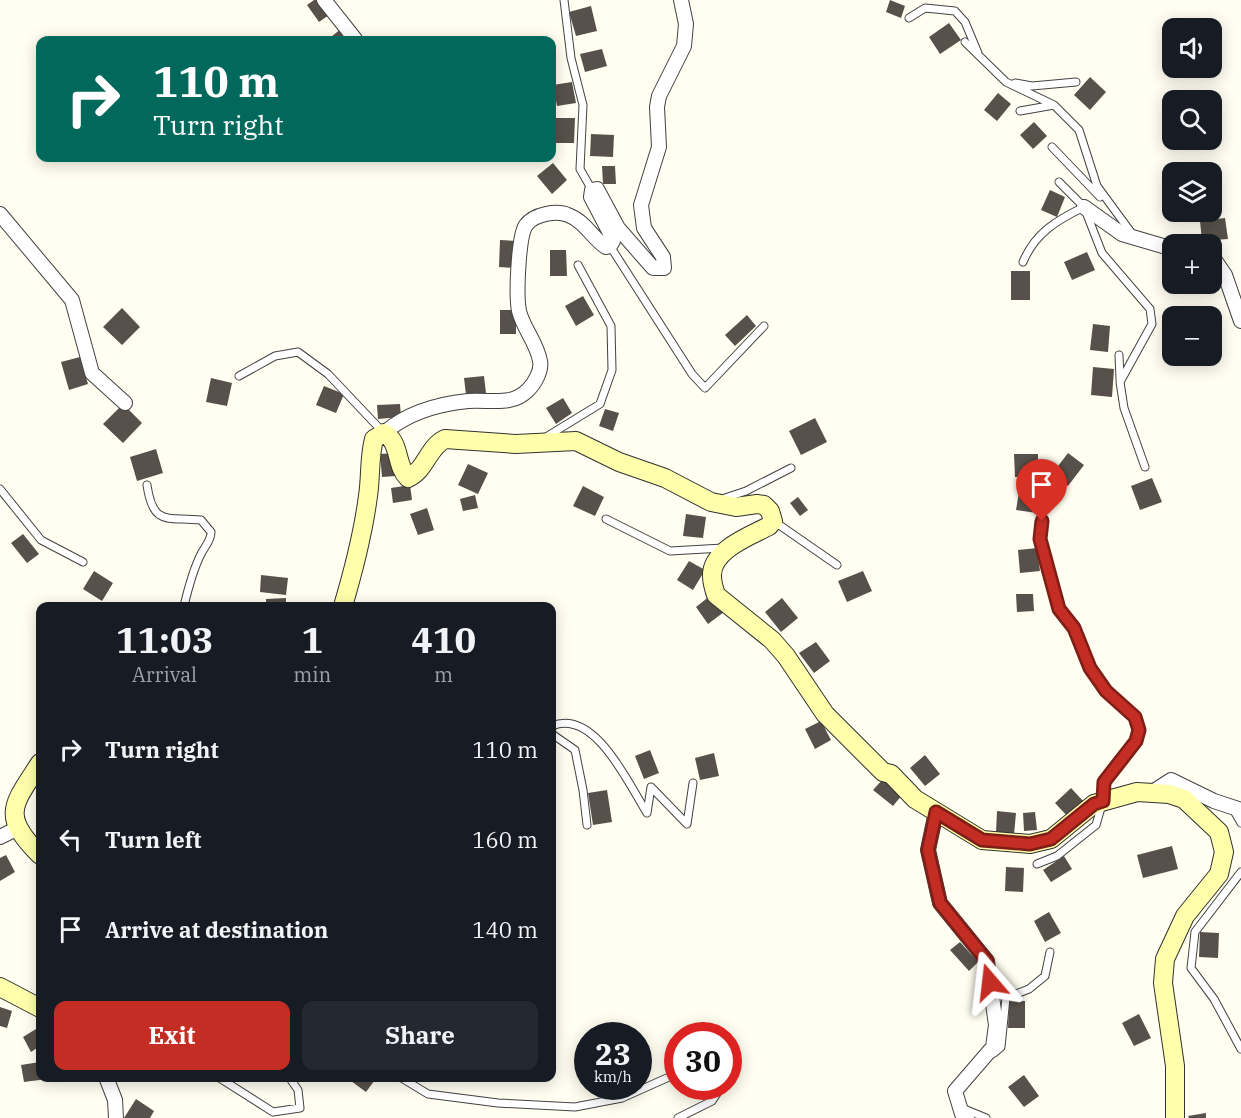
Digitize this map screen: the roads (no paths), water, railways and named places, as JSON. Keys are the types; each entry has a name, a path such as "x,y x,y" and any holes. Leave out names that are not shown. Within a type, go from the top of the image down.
{"street":[{"path":"324,0 353,36"},
{"path":"344,602 361,544 374,439 394,424 437,406 470,401 510,401 530,389 541,364 519,310 519,274 527,223 551,213 567,214 585,226 599,243 606,247 610,246 613,241 611,235 591,197 592,190 597,189 618,228 644,259 653,268 664,268 663,257 644,228 641,205 659,147 659,96 684,46 686,24 681,0"},
{"path":"1084,207 1122,234 1162,246"},
{"path":"0,214 72,300 92,374 125,403"},
{"path":"1222,271 1241,321"},
{"path":"384,433 395,443 402,472 408,478 416,474 437,442 445,439 516,444 576,441 619,462 665,478 711,502 736,507 764,505 770,511 772,521 769,526 728,548 718,558 711,573 716,595 772,640 786,656 825,714 915,799 982,840 1030,844 1051,839 1094,804 1137,792 1169,794 1194,805 1219,832 1224,852 1219,874 1185,916 1165,959 1162,983 1174,1066 1175,1118"},
{"path":"36,769 14,803 12,815 26,842 36,851"},
{"path":"1151,793 1171,780 1214,801 1237,809"},
{"path":"936,812 928,850 940,903 987,961 996,1025 993,1047 955,1091 963,1113"},
{"path":"0,837 18,828"},
{"path":"0,987 36,1006"},
{"path":"108,1082 115,1100 116,1118"}],"lane":[{"path":"564,0 571,58 583,105 580,169 592,190"},
{"path":"909,18 926,8 955,11 965,22 981,58"},
{"path":"965,42 1006,82 1054,105 1079,130 1097,186 1114,212"},
{"path":"1006,82 1032,86 1076,82"},
{"path":"1020,111 1054,105"},
{"path":"1052,147 1137,239"},
{"path":"1059,182 1084,207 1102,253 1150,309 1152,324 1120,382"},
{"path":"1023,261 1029,248 1052,223 1084,207"},
{"path":"610,246 692,374 705,388 764,326"},
{"path":"539,442 600,404 612,370 610,327 578,266"},
{"path":"239,376 275,356 298,352 328,374 384,433"},
{"path":"1119,355 1124,408 1145,467"},
{"path":"711,502 746,491 791,468"},
{"path":"147,485 149,498 160,516 172,520 201,520 211,532 211,539 201,555 185,602"},
{"path":"0,489 41,540 82,562"},
{"path":"1037,864 1057,856 1096,825 1103,801 1104,782 1136,741 1139,730 1135,717 1106,691 1090,668 1074,628 1059,609 1040,539 1044,503"},
{"path":"606,519 670,551 728,548"},
{"path":"772,521 837,565"},
{"path":"556,724 584,728 611,752 646,813 651,787 687,824 693,783"},
{"path":"556,737 575,750 587,825"},
{"path":"1237,809 1241,823"},
{"path":"1241,872 1195,932 1191,968 1214,999 1241,1049"},
{"path":"979,1063 1001,1047 1006,998 1029,989 1045,976 1050,952"},
{"path":"408,1082 428,1094 498,1103 575,1107 622,1098 664,1079"},
{"path":"226,1082 273,1112 300,1108 298,1090 292,1082"},
{"path":"678,1118 713,1100"},
{"path":"963,1113 986,1118"}]}
